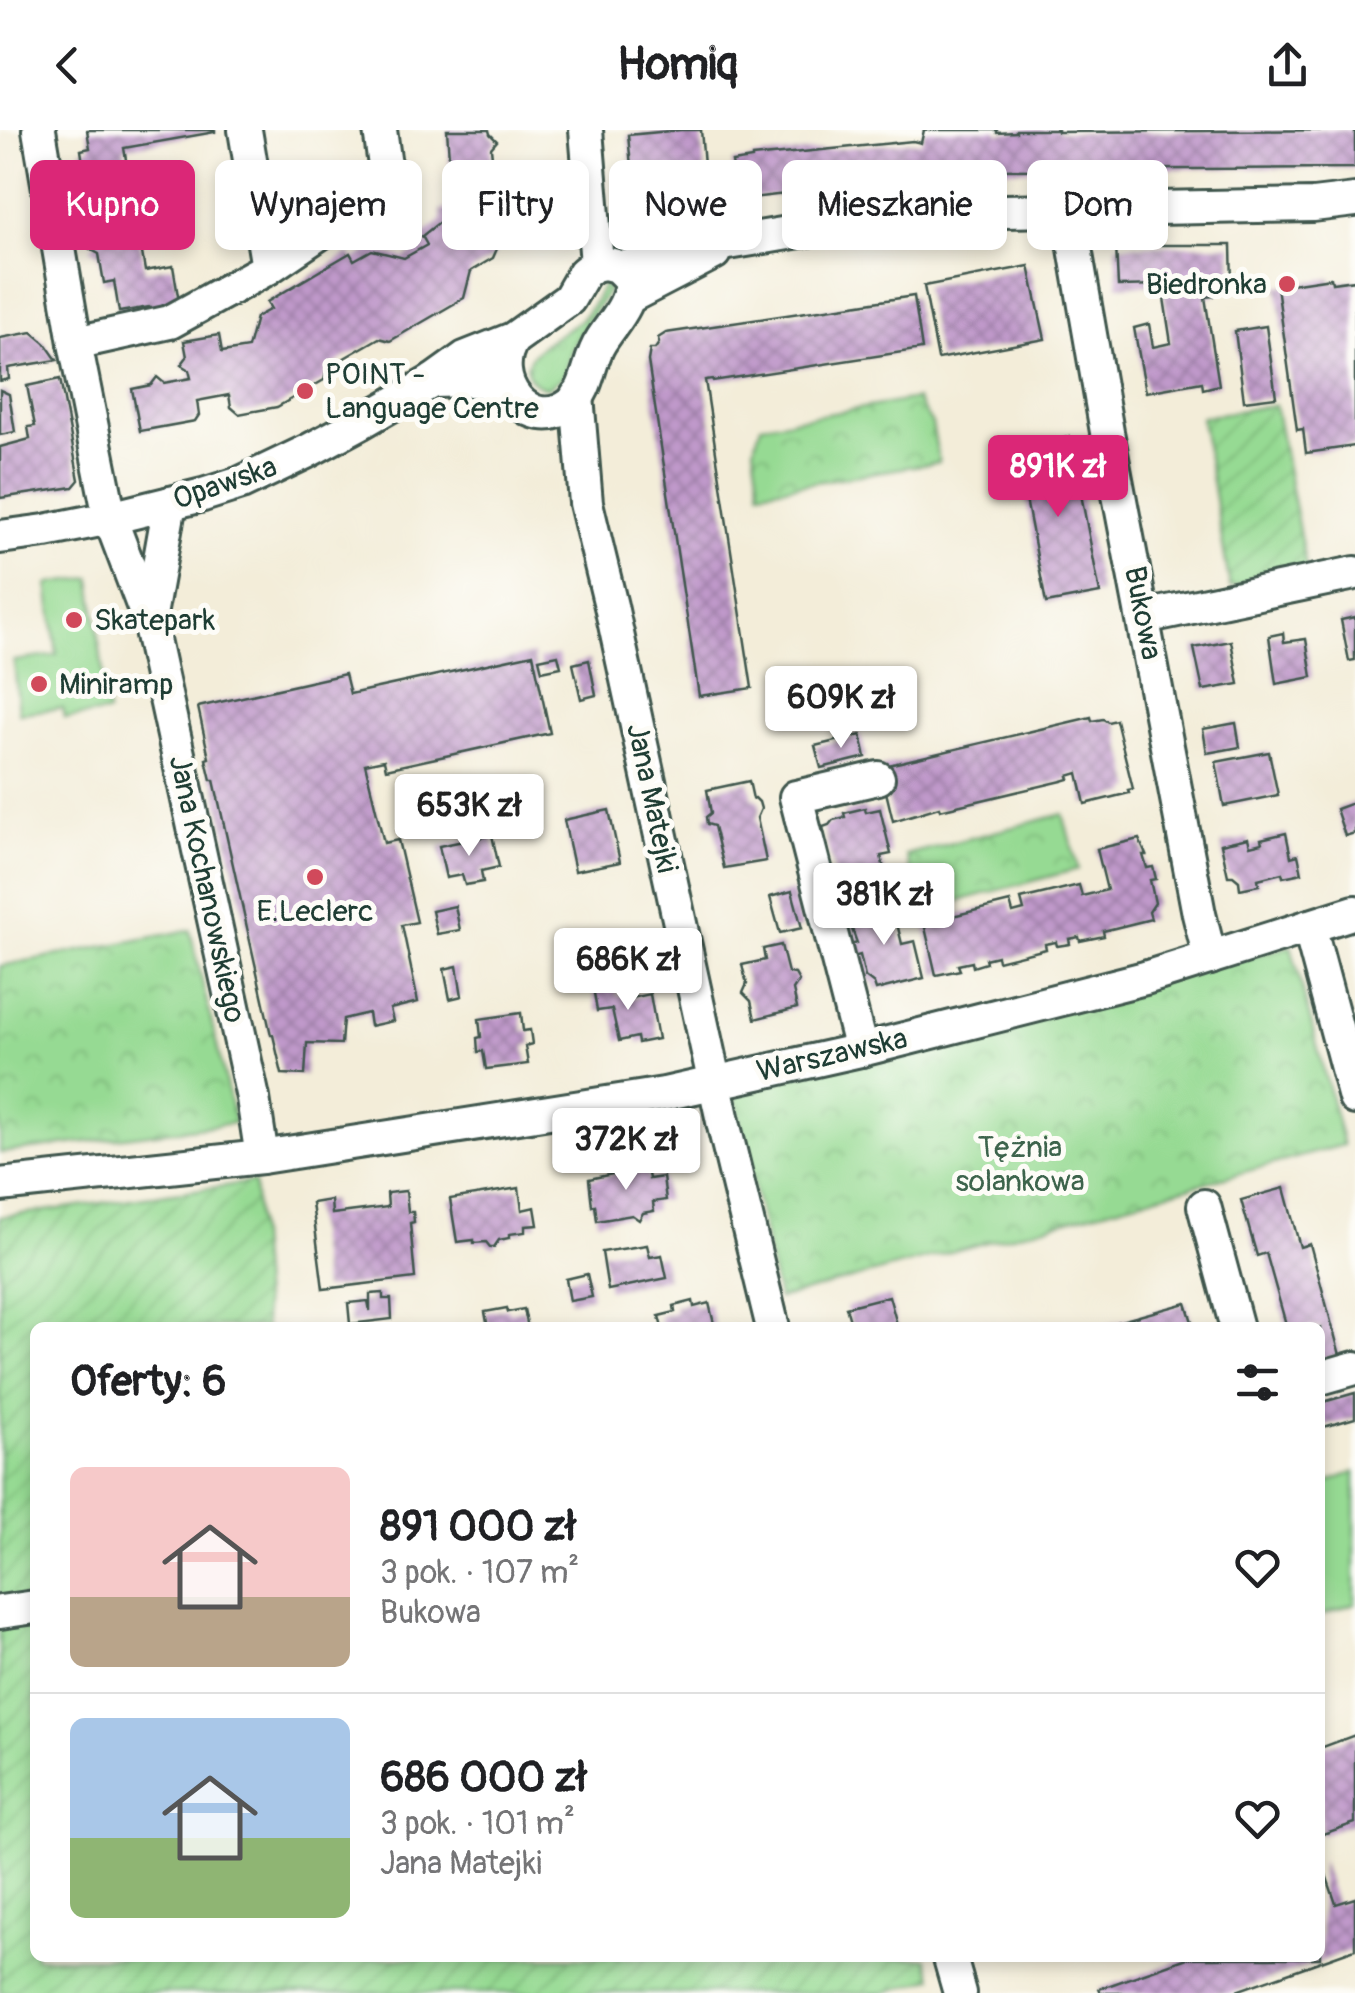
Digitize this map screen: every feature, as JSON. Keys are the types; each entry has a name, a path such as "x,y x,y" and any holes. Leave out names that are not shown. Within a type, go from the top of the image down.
{"street":[{"name":"Jana Kochanowskiego","path":"38,130 110,518 149,621 253,1098 262,1156"},
{"path":"245,130 268,268"},
{"path":"77,343 170,322 268,268 388,187 380,130"},
{"path":"586,130 616,277"},
{"name":"Opawska","path":"1168,207 1313,205 1355,200"},
{"name":"Opawska","path":"0,537 110,518 242,483 433,381 465,358 513,339 569,299 584,273 616,277 730,244 908,213 1027,209"},
{"name":"Bukowa","path":"1075,250 1210,958"},
{"name":"Opawska","path":"577,396 616,277"},
{"path":"513,339 504,370 507,385 518,400 534,411 548,413 577,396"},
{"name":"Opawska","path":"433,381 507,385"},
{"name":"Jana Matejki","path":"577,396 586,502 772,1322"},
{"name":"Jana Matejki","path":"534,411 557,437 586,502"},
{"name":"Jana Kochanowskiego","path":"149,621 170,504"},
{"path":"1144,617 1355,573"},
{"path":"861,1050 796,797 878,778"},
{"name":"Warszawska","path":"0,1185 262,1156 664,1094 861,1050 1145,978 1355,912"},
{"path":"1310,926 1355,1098"},
{"path":"1204,1206 1234,1322"},
{"path":"1325,1377 1355,1368"},
{"path":"0,1612 30,1608"},
{"path":"951,1962 960,1993"}],"green space":[{"path":"603,284 608,291 574,344 563,377 547,388 536,384 528,374 531,358 585,315"},
{"path":"916,399 932,424 939,462 760,491 754,448 761,425"},
{"path":"1275,405 1307,572 1230,587 1201,417"},
{"name":"Skatepark","path":"91,578 108,713 65,718 63,708 19,713 14,661 57,655 48,584"},
{"path":"1063,814 1078,869 921,911 906,855"},
{"path":"190,930 235,1123 0,1153 0,966"},
{"name":"Tężnia solankowa","path":"1291,946 1343,1145 778,1299 735,1098 741,1090"},
{"path":"254,1182 265,1322 30,1322 30,1597 0,1601 0,1217"},
{"path":"1355,1472 1355,1603 1325,1614 1325,1483"},
{"path":"30,1622 30,1962 928,1962 933,1978 884,1993 0,1993 0,1627"}],"building":[{"path":"87,130 215,130 124,148 126,160 82,160 81,150 90,148"},
{"path":"447,130 489,130 497,141 491,148 492,160 449,160"},
{"path":"701,130 704,160 630,160 628,135"},
{"path":"924,130 1355,130 1355,168 1168,169 1168,160 1027,160 1027,170 1007,170 1007,160 782,160 782,194 762,197 762,160 745,160 921,143"},
{"path":"442,220 442,250 496,250 493,258 471,271 464,298 390,341 379,338 327,368 324,380 277,407 239,414 231,407 229,395 197,401 199,415 195,421 140,431 132,389 151,385 157,377 164,383 191,378 189,370 181,365 187,357 184,341 219,335 222,352 248,348 256,317 271,309 267,302 350,253 354,260 372,250 404,258 427,245 422,236"},
{"path":"1231,245 1232,285 1218,286 1214,296 1205,297 1219,385 1203,389 1202,382 1146,392 1134,328 1149,324 1153,347 1171,343 1162,285 1118,286 1116,250"},
{"path":"92,250 142,250 145,271 173,266 179,302 163,305 157,313 149,307 119,312 114,281 104,283 99,254"},
{"path":"1029,266 1045,339 938,359 924,286"},
{"path":"1331,278 1332,283 1355,280 1355,446 1306,453 1303,429 1297,430 1277,286"},
{"path":"914,296 922,349 705,380 752,688 699,696 648,361 650,349 655,349 658,338 666,333"},
{"path":"1266,326 1276,397 1244,401 1235,331"},
{"path":"32,332 57,360 8,368 9,379 0,381 0,338"},
{"path":"60,379 79,480 73,487 0,498 0,447 30,439 28,427 35,426 27,386"},
{"path":"0,390 9,394 15,432 0,435"},
{"path":"1070,437 1100,593 1046,603 1016,447"},
{"path":"1355,617 1355,660 1349,661 1341,620"},
{"path":"1283,633 1284,642 1306,639 1312,677 1276,684 1269,636"},
{"path":"1231,641 1239,684 1203,690 1194,648"},
{"path":"533,654 550,733 386,769 384,760 365,764 384,843 398,840 417,922 402,925 418,1002 390,1009 393,1021 370,1026 368,1013 343,1019 341,1044 307,1043 305,1075 282,1074 206,759 209,758 198,707 345,674 350,694"},
{"path":"558,655 561,667 542,671 539,659"},
{"path":"589,660 596,695 581,699 573,664"},
{"path":"1091,717 1092,721 1116,720 1133,789 1129,793 1085,804 1078,773 1062,781 940,810 939,807 893,821 880,767"},
{"path":"1236,723 1240,747 1207,753 1203,729"},
{"path":"861,735 866,757 821,768 815,746"},
{"path":"1269,752 1278,795 1224,806 1216,762"},
{"path":"749,781 753,799 761,809 757,818 766,861 724,868 714,826 707,824 706,817 711,813 707,790"},
{"path":"1355,802 1355,833 1345,836 1336,809"},
{"path":"865,808 866,812 880,809 891,854 881,856 888,886 845,897 840,895 823,827 845,817 844,813"},
{"path":"609,810 620,862 575,871 564,820"},
{"path":"1286,833 1291,857 1298,855 1302,873 1258,879 1259,885 1240,889 1239,881 1228,876 1221,844 1248,838 1250,846"},
{"path":"492,835 499,867 481,871 483,882 465,885 462,875 446,878 439,846"},
{"path":"1139,839 1147,868 1153,867 1156,879 1150,880 1155,903 1149,912 1151,919 1103,931 1104,936 1069,939 1070,944 1057,946 1056,942 1045,944 1046,949 998,961 997,956 973,967 972,962 958,965 960,970 936,975 924,923 1010,902 1013,913 1024,910 1021,899 1079,885 1082,896 1107,890 1097,849"},
{"path":"792,891 802,928 780,933 770,897"},
{"path":"892,903 902,944 915,941 924,978 876,990 865,977 860,955 853,957 850,945 857,943 848,918 850,913"},
{"path":"455,906 460,930 437,934 432,911"},
{"path":"781,945 788,973 795,974 799,981 793,990 797,1008 755,1019 751,1001 743,993 747,984 742,965 765,960 763,949"},
{"path":"457,966 462,996 450,999 444,969"},
{"path":"614,983 617,996 650,994 658,1039 638,1043 637,1037 619,1041 612,1009 597,1011 593,987"},
{"path":"521,1013 523,1031 530,1030 532,1044 525,1046 528,1064 486,1069 483,1051 478,1052 479,1019"},
{"path":"630,1160 642,1169 647,1168 649,1179 663,1177 666,1200 653,1202 654,1211 643,1213 639,1220 632,1215 597,1221 589,1179 622,1172"},
{"path":"519,1188 522,1210 535,1207 538,1225 509,1234 509,1238 499,1240 494,1247 474,1240 457,1242 450,1199"},
{"path":"1284,1188 1300,1247 1310,1244 1340,1355 1325,1359 1325,1322 1285,1322 1266,1253 1257,1256 1241,1200"},
{"path":"406,1191 408,1212 413,1212 414,1222 410,1223 415,1278 323,1289 312,1203 331,1200 332,1214 388,1207 387,1193"},
{"path":"647,1245 650,1257 662,1255 667,1278 608,1290 602,1252"},
{"path":"587,1274 592,1297 570,1301 566,1279"},
{"path":"383,1293 383,1299 391,1299 392,1319 350,1322 348,1303 368,1301 370,1311 370,1294"},
{"path":"889,1296 896,1322 850,1322 846,1307"},
{"path":"693,1301 694,1307 709,1303 714,1322 660,1322 659,1316 675,1312 674,1306"},
{"path":"1186,1303 1192,1322 1117,1322"},
{"path":"524,1309 527,1322 487,1322 485,1312"},
{"path":"1355,1393 1355,1418 1325,1427 1325,1402"},
{"path":"1355,1735 1355,1823 1325,1833 1325,1746"},
{"path":"1325,1872 1336,1904 1355,1898 1355,1949 1325,1960"},
{"path":"1176,1962 1318,1962 1231,1993 1101,1993 1099,1989"}],"place":[{"name":"Biedronka","path":"1287,284"},
{"name":"POINT - Language Centre","path":"305,391"},
{"name":"Skatepark","path":"74,620"},
{"name":"Miniramp","path":"39,684"},
{"name":"E.Leclerc","path":"315,877"}]}
